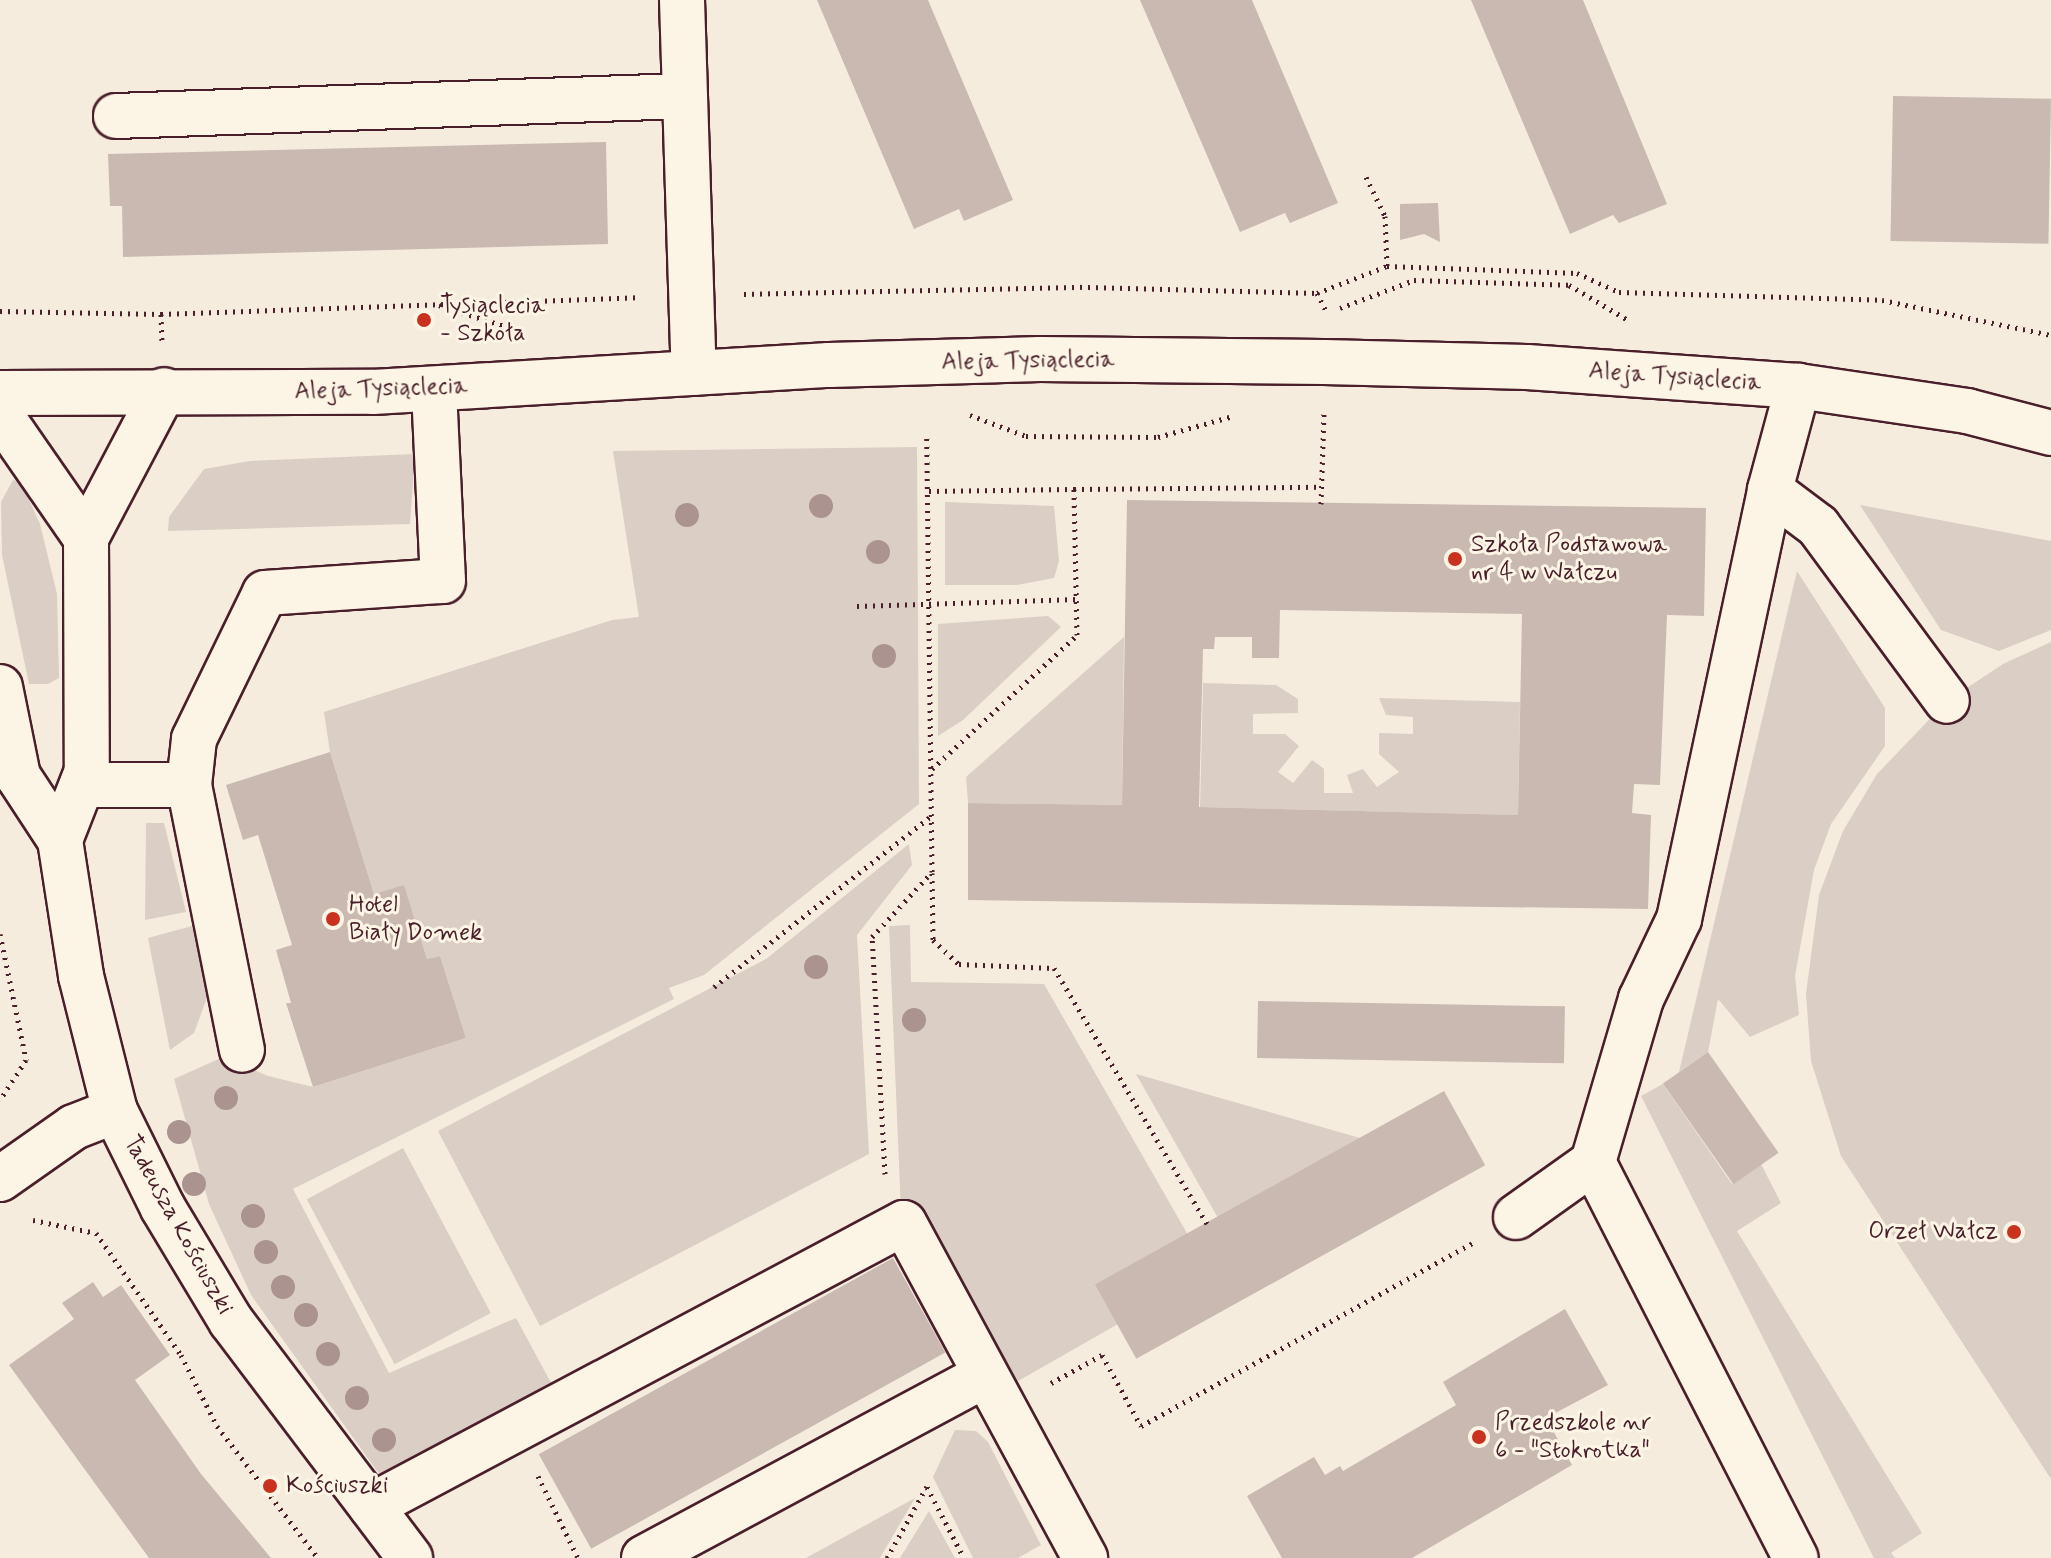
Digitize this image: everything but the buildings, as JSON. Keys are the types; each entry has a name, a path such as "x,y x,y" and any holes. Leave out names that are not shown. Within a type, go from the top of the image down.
{"street":[{"path":"682,0 694,373"},
{"path":"116,116 684,96"},
{"name":"Aleja Tysiąclecia","path":"0,393 434,390 694,373 1040,359 1324,362 1527,367 1798,386 1939,405 2051,433"},
{"path":"1516,1217 1593,1162 1641,999 1679,919 1770,490 1798,386"},
{"path":"60,840 87,771 86,538 164,390"},
{"path":"242,1050 189,785 194,739 265,593 443,581 434,390"},
{"path":"0,414 86,538"},
{"path":"1770,490 1818,526 1947,701"},
{"name":"Tadeusza Kościuszki","path":"0,687 18,776 60,840 81,976 115,1111 163,1208 231,1321 410,1558"},
{"path":"82,785 189,785"},
{"path":"0,1179 74,1127 115,1111"},
{"path":"1593,1162 1796,1558"},
{"path":"371,1506 904,1223 991,1393 1085,1558"},
{"path":"644,1558 991,1393"}],"path":[{"path":"1366,177 1385,216 1387,266"},
{"path":"0,311 145,314 1088,287 1317,293 1387,266 1577,273 1619,292 1882,300 2051,335"},
{"path":"927,434 933,940 959,964 1054,968 1207,1224"},
{"path":"1026,436 1158,437"},
{"path":"1321,504 1324,457"},
{"path":"929,491 1320,487"},
{"path":"931,769 1077,635 1074,489"},
{"path":"857,606 1077,599"},
{"path":"714,987 931,816"},
{"path":"890,1231 872,937 932,872"},
{"path":"0,934 26,1060 0,1100"},
{"path":"991,1393 1102,1355 1141,1426 1516,1217"},
{"path":"22,1222 61,1222 96,1233 181,1355 217,1426 318,1558"},
{"path":"531,1460 578,1558"},
{"path":"887,1558 927,1486 964,1558"}],"shaded area":[{"path":"917,447 919,804 704,975 669,988 674,999 293,1189 389,1373 516,1318 556,1392 382,1478 251,1295 209,1204 174,1079 223,1057 268,1076 313,1087 466,1038 440,956 427,959 404,886 374,894 330,752 324,712 612,620 639,617 613,451"},
{"path":"415,454 410,524 168,531 169,517 204,469 250,461"},
{"path":"13,480 21,482 40,524 57,594 59,678 48,684 29,684 2,555 1,502"},
{"path":"945,502 1054,506 1059,561 1054,578 1017,585 945,585"},
{"path":"1860,505 2051,541 2051,630 1999,651 1941,630"},
{"path":"1797,571 1885,708 1885,746 1831,824 1814,870 1795,976 1799,1015 1750,1037 1718,999 1708,1052 1679,1072"},
{"path":"1048,616 1061,627 963,720 938,736 938,624"},
{"path":"1124,637 1122,805 968,803 966,777"},
{"path":"2051,642 2051,1479 1841,1156 1811,1061 1806,994 1819,895 1843,831 1877,774 1947,701 2003,664"},
{"path":"1203,683 1276,685 1298,699 1298,713 1253,714 1253,734 1285,734 1299,746 1278,772 1293,783 1312,760 1324,769 1324,793 1353,793 1347,775 1363,769 1377,787 1399,772 1379,754 1379,733 1413,734 1413,717 1386,715 1379,698 1520,702 1518,815 1200,807"},
{"path":"146,823 164,823 186,912 145,920"},
{"path":"909,844 912,865 857,935 869,1154 540,1326 438,1131 766,959"},
{"path":"910,925 911,982 1044,984 1188,1235 1118,1324 1006,1388 901,1212 889,926"},
{"path":"192,926 208,995 194,1033 170,1050 148,938"},
{"path":"1136,1074 1360,1138 1218,1218"},
{"path":"1663,1084 1732,1184 1761,1164 1781,1203 1737,1231 1922,1533 1891,1553 1895,1558 1874,1558 1641,1096"},
{"path":"403,1148 491,1313 395,1364 307,1199"},
{"path":"955,1430 976,1431 988,1442 1041,1545 1018,1558 973,1558 933,1477"},
{"path":"915,1498 880,1558 806,1558"},
{"path":"929,1511 955,1558 900,1558"}],"place":[{"name":"Tysiąclecia - Szkoła","path":"424,320"},
{"name":"Szkoła Podstawowa nr 4 w Wałczu","path":"1455,559"},
{"name":"Hotel Biały Domek","path":"333,919"},
{"name":"Orzeł Wałcz","path":"2014,1232"},
{"name":"Przedszkole nr 6 - \"Stokrotka\"","path":"1479,1437"},
{"name":"Kościuszki","path":"270,1486"}]}
